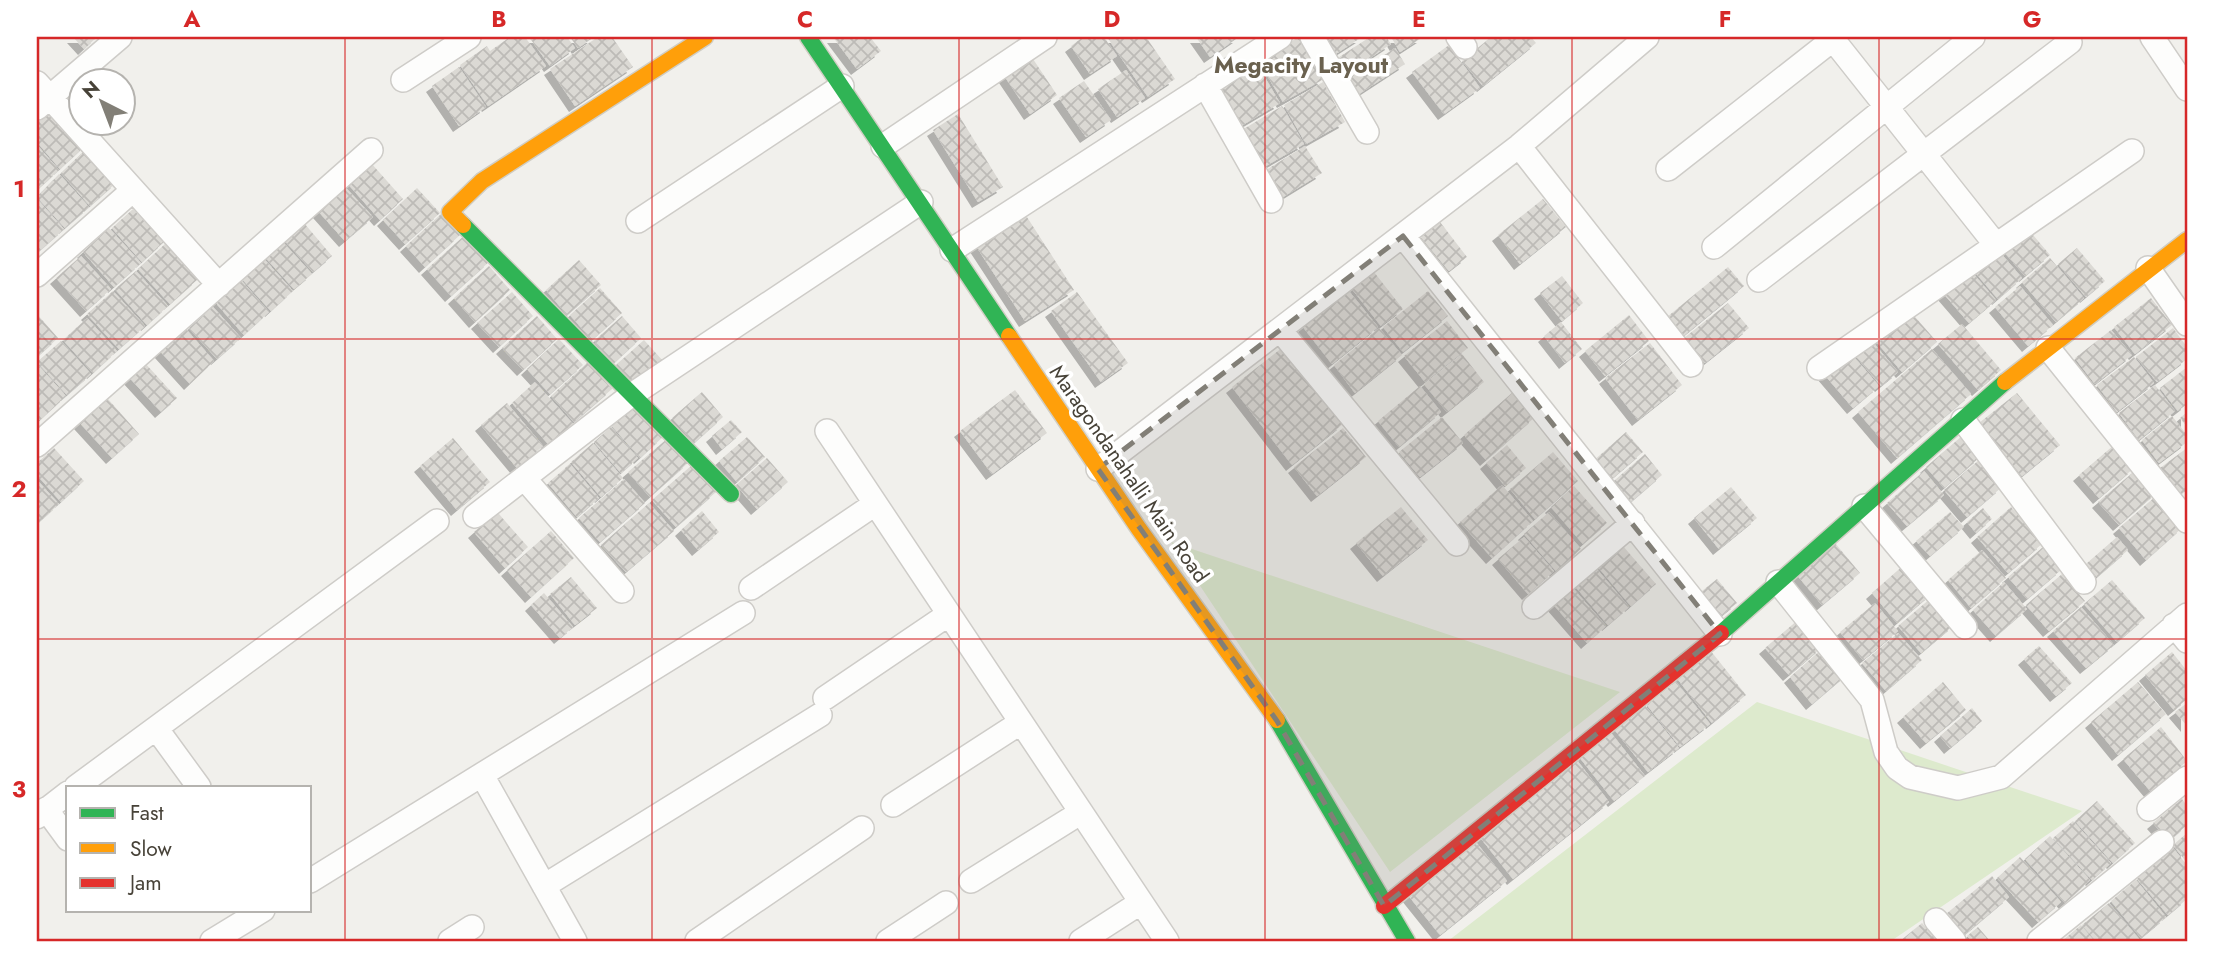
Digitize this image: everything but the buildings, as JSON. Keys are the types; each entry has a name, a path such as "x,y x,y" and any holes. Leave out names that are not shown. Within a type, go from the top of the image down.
{"street":[{"path":"120,37 41,96 133,190 219,285"},
{"path":"403,80 469,37"},
{"path":"705,37 482,181 450,212 630,396 731,494"},
{"name":"Maragondanahalli Main Road","path":"808,37 1098,469 1277,721 1407,941"},
{"path":"883,146 1045,37"},
{"path":"952,250 1280,37"},
{"path":"1312,37 1367,132"},
{"path":"1098,469 1519,146 1647,37"},
{"path":"1714,247 1973,37"},
{"path":"2152,37 2185,82"},
{"path":"1668,169 1833,38 1996,245"},
{"path":"1759,281 2070,42"},
{"path":"1205,85 1271,201"},
{"path":"638,221 842,86"},
{"path":"1519,146 1691,365"},
{"path":"37,444 371,149"},
{"path":"1819,368 2132,151"},
{"path":"37,275 133,190"},
{"path":"475,516 630,396 921,202"},
{"path":"1403,236 1720,634"},
{"path":"1384,906 1720,634 2048,348 2187,240"},
{"path":"2148,268 2187,324"},
{"path":"1280,330 1457,544"},
{"path":"2048,348 2187,521"},
{"path":"1963,421 2084,582"},
{"path":"827,430 1167,941"},
{"path":"524,478 622,591"},
{"path":"751,588 875,503"},
{"path":"1864,506 1965,627"},
{"path":"77,786 437,521"},
{"path":"1534,607 1633,523"},
{"path":"1778,582 1872,700 1886,752 1896,768 1910,777 1958,788 2001,777 2183,627"},
{"path":"312,880 743,613"},
{"path":"544,886 822,707 949,614"},
{"path":"893,805 1020,723"},
{"path":"156,728 198,786"},
{"path":"482,775 575,941"},
{"path":"2149,809 2187,778"},
{"path":"66,795 42,813 66,837"},
{"path":"971,881 1080,813"},
{"path":"697,941 862,828"},
{"path":"2039,941 2162,842"},
{"path":"888,941 946,903"},
{"path":"1081,941 1140,904"},
{"path":"212,941 260,912"},
{"path":"1936,920 1954,941"},
{"path":"450,941 472,927"}],"highlighted area":[{"path":"1403,236 1720,634 1384,906 1277,721 1098,469"}],"green space":[{"path":"1171,542 1620,692 1390,872"},
{"path":"1757,702 2082,811 1891,941 1448,941"}],"traffic: fast":[{"path":"808,37 1009,336"},
{"path":"463,225 731,494"},
{"path":"1721,633 2005,382"},
{"path":"1277,720 1407,941"}],"traffic: slow":[{"path":"463,225 450,212 482,181 705,37"},
{"path":"2005,382 2187,240"},
{"path":"1009,336 1139,529 1277,720"}],"traffic: jam":[{"path":"1384,906 1721,633"}],"district":[{"name":"Megacity Layout","path":"1301,65"}]}
